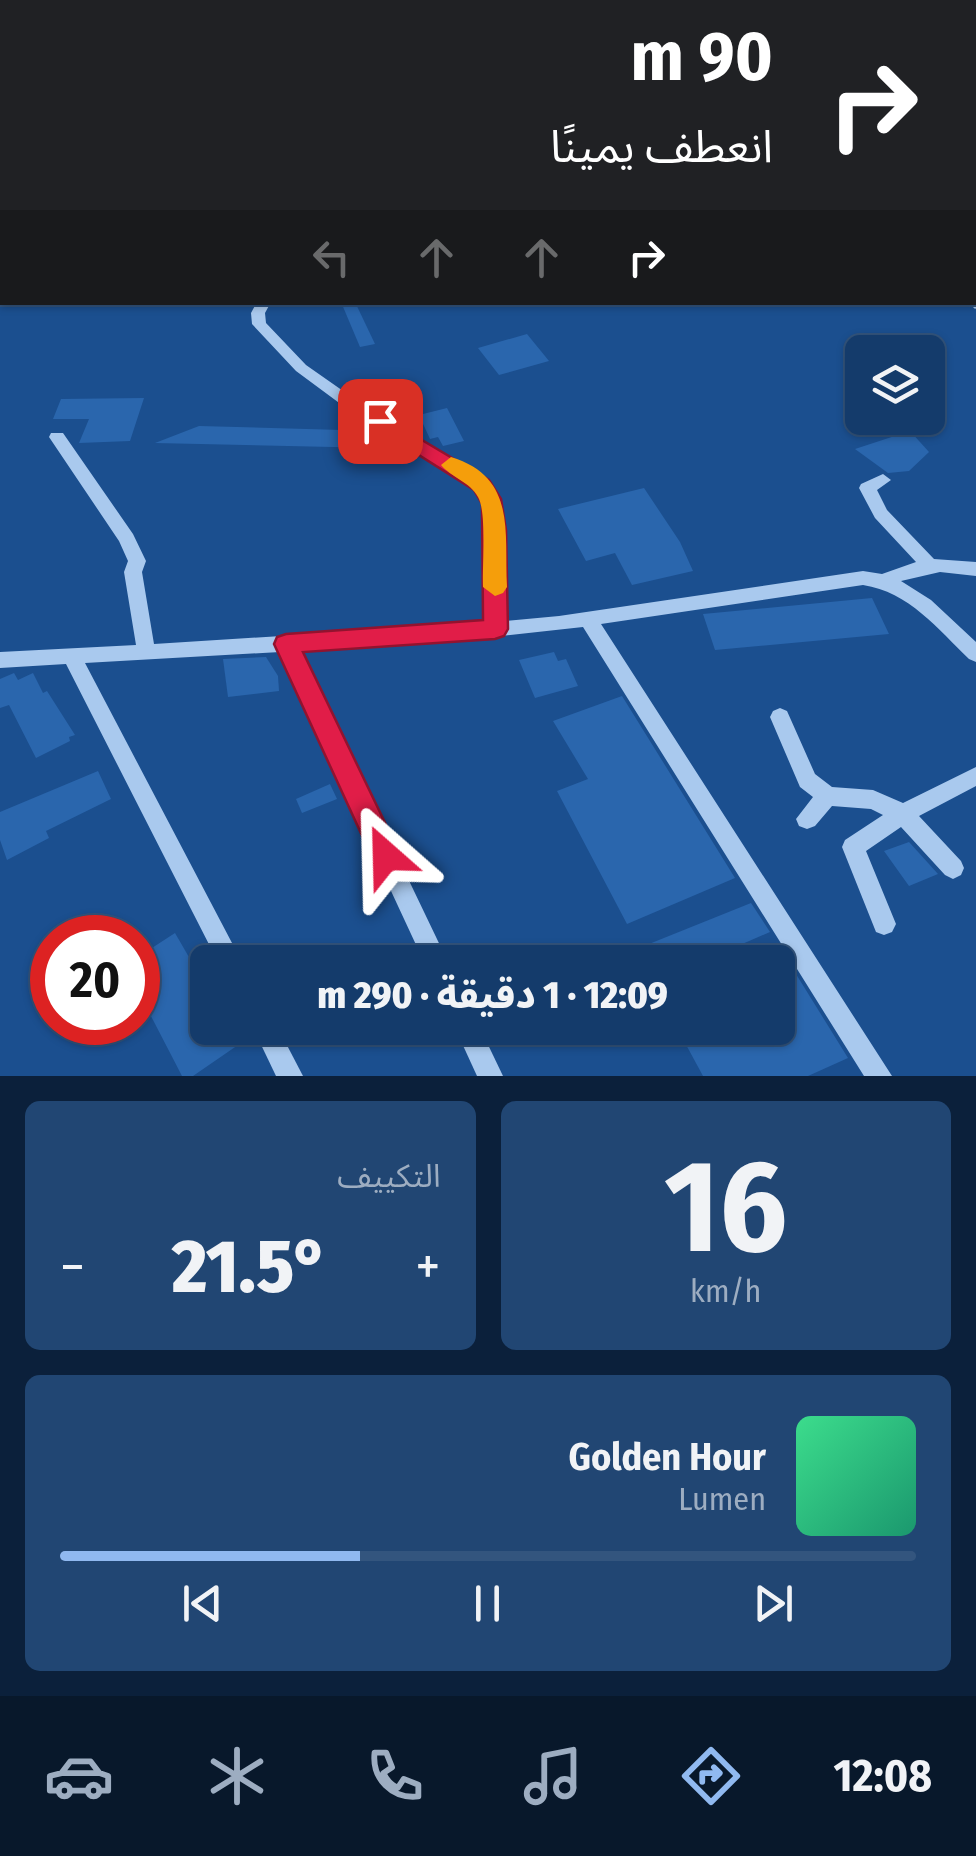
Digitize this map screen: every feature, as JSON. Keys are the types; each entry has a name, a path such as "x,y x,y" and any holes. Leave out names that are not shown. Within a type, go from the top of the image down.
{"street":[{"path":"262,305 259,324 301,368 490,493 495,530 495,629"},
{"path":"57,437 127,538 136,560 133,572 146,650"},
{"path":"883,480 867,488 881,514 929,565"},
{"path":"0,660 495,629 832,580 885,580 929,565 976,568"},
{"path":"885,580 907,591 976,654"},
{"path":"587,618 879,1076"},
{"path":"286,644 428,945"},
{"path":"72,655 221,945"},
{"path":"780,717 807,780 827,796 873,800 903,814 953,868"},
{"path":"884,924 853,847 903,814 976,776"},
{"path":"807,819 827,796"},
{"path":"274,1045 290,1076"},
{"path":"475,1045 490,1076"}],"building":[{"path":"342,305 356,305 375,344 360,347"},
{"path":"527,334 549,361 499,375 478,348"},
{"path":"144,398 130,441 79,443 89,419 53,419 61,399"},
{"path":"447,408 464,441 443,446 438,437 430,439 419,415"},
{"path":"199,426 380,433 378,448 155,443"},
{"path":"898,435 914,435 929,452 909,471 888,473 855,449"},
{"path":"644,488 680,542 693,571 632,585 615,553 586,561 558,509"},
{"path":"872,598 889,634 715,650 703,614"},
{"path":"554,652 558,661 566,659 578,686 535,698 519,660"},
{"path":"266,657 278,676 279,691 228,697 223,659"},
{"path":"14,673 18,680 33,673 75,735 69,737 70,741 36,758 9,705 0,708 0,679"},
{"path":"622,696 735,878 627,924 557,791 588,779 553,721"},
{"path":"98,771 111,799 46,831 49,838 7,860 0,840 0,812"},
{"path":"330,784 337,799 302,813 296,799"},
{"path":"909,842 938,874 909,886 884,851"},
{"path":"751,903 770,932 740,945 646,945"},
{"path":"175,933 190,959 190,1045 238,1045 193,1076 182,1076 160,1034 160,943"},
{"path":"795,972 848,1058 808,1076 703,1076 686,1045 795,1045"}],"slow traffic":[{"path":"451,465 477,481 494,504 495,587"}],"route":[{"path":"380,421 482,485 494,504 495,530 495,629 286,644 386,856"}]}
